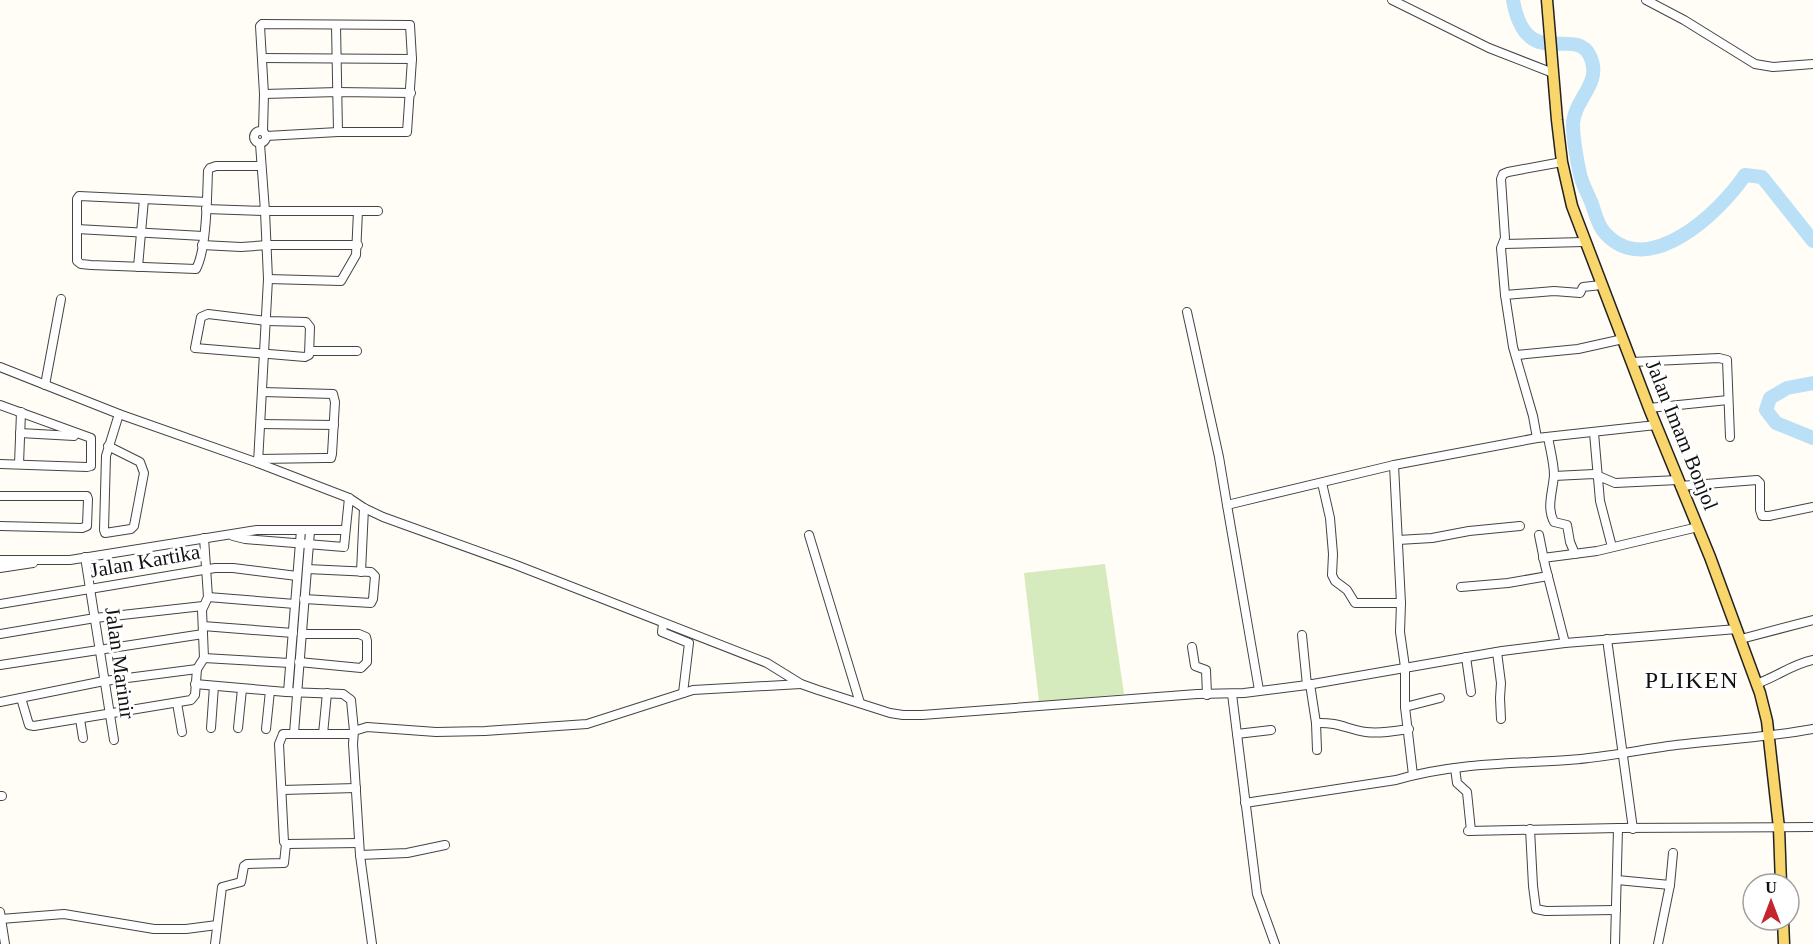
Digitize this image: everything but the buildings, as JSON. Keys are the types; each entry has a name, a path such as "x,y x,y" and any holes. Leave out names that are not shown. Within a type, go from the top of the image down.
{"main road":[{"name":"Jalan Imam Bonjol","path":"1547,0 1562,162 1572,206 1649,408 1698,527 1756,684 1767,721 1779,828 1781,872"}],"street":[{"path":"1392,0 1489,48 1552,73"},
{"path":"1646,0 1684,20 1755,64 1773,67 1813,64"},
{"path":"258,461 266,354 268,279 268,244 261,166 264,94 260,26 262,24 409,24 412,39 411,93 405,133 338,132 263,137"},
{"path":"336,25 338,132"},
{"path":"262,58 412,59"},
{"path":"264,94 411,93"},
{"path":"1537,438 1513,346 1505,294 1501,248 1506,238 1501,176 1513,171 1562,162"},
{"path":"261,166 212,166 208,171 206,206 198,267 192,270 79,263 77,229 77,199 79,196 144,199 206,206 265,211 378,211"},
{"path":"138,267 144,199"},
{"path":"268,279 340,282 356,255 358,211"},
{"path":"77,229 141,232 241,247 268,244 358,244"},
{"path":"1503,244 1584,242"},
{"path":"1505,294 1580,292 1583,287 1601,285"},
{"path":"45,385 61,299"},
{"path":"1187,312 1219,458 1259,690"},
{"path":"203,315 306,322 310,327 310,351 305,357 197,349 195,346 203,315"},
{"path":"1517,355 1578,349 1623,339"},
{"path":"310,351 357,351"},
{"path":"1632,362 1724,358 1728,365 1730,437"},
{"path":"0,369 119,414 258,461 349,498 364,508 766,663 801,684 903,715 1228,694 1308,684 1497,652 1565,643 1607,639 1739,634 1813,620"},
{"path":"258,461 331,458 334,425 333,394 263,392"},
{"path":"1649,408 1728,400"},
{"path":"0,405 82,437"},
{"path":"19,464 21,412"},
{"path":"108,446 140,462 144,473 134,526 132,529 112,533 105,533 106,456 108,446 119,414"},
{"path":"261,424 334,425"},
{"path":"1227,505 1394,465 1537,438 1656,425"},
{"path":"1594,433 1600,501 1612,547"},
{"path":"0,464 89,467 91,438 20,434"},
{"path":"1548,437 1554,476 1551,494 1552,517 1554,522 1567,525 1575,554"},
{"path":"1394,465 1401,603 1400,632 1406,667 1405,706 1413,775"},
{"path":"1554,476 1598,476 1615,483 1757,480 1760,482 1762,516 1813,507"},
{"path":"1322,483 1330,518 1333,554 1331,573 1334,579 1347,590 1355,603 1401,603"},
{"path":"0,496 87,496 88,507 87,526 82,528 0,526"},
{"path":"231,535 245,539 344,547 349,498"},
{"path":"361,572 364,508"},
{"path":"1398,540 1520,526"},
{"path":"1543,558 1612,547 1698,527"},
{"path":"0,560 70,560 257,530 345,530"},
{"path":"297,634 295,604 297,576 305,531"},
{"path":"810,535 860,703"},
{"path":"1539,535 1565,643"},
{"path":"21,698 26,720 29,725 34,726 177,703 194,698 197,669 204,658 203,606 208,597 204,538"},
{"path":"294,733 292,692 297,634 307,569 304,544"},
{"name":"Jalan Marinir","path":"85,557 114,740"},
{"path":"0,568 22,566 42,560"},
{"name":"Jalan Kartika","path":"0,604 206,569 233,567 297,576"},
{"path":"304,599 370,603 373,599 375,576 371,572 307,569"},
{"path":"1461,587 1508,583 1548,576"},
{"path":"208,597 295,604"},
{"path":"0,634 95,618 203,606"},
{"path":"663,624 662,632 689,643 683,693"},
{"path":"0,665 99,650 203,630 360,634 368,641 367,662 361,668 204,658"},
{"path":"1302,635 1316,723 1317,750"},
{"path":"1607,639 1633,828"},
{"path":"1192,646 1195,666 1206,670 1209,694"},
{"path":"1497,652 1502,683 1501,719"},
{"path":"1466,657 1471,692"},
{"path":"1756,684 1793,666 1813,660"},
{"path":"0,702 104,681 197,669"},
{"path":"195,684 270,691 343,694 351,700 360,855 372,944"},
{"path":"215,944 222,887 241,882 244,866 247,864 284,863 279,744 283,734 354,732 367,728 436,732 485,731 587,724 705,688 801,684"},
{"path":"211,728 214,686"},
{"path":"238,728 242,689"},
{"path":"266,729 270,691"},
{"path":"323,734 327,693"},
{"path":"1228,694 1237,734 1257,894 1275,944"},
{"path":"1405,706 1440,698"},
{"path":"177,703 182,732"},
{"path":"80,718 83,738"},
{"path":"1316,723 1337,723 1380,733 1409,729"},
{"path":"1245,802 1396,780 1455,768 1622,754 1666,746 1768,737 1813,729"},
{"path":"1237,734 1271,730"},
{"path":"1455,768 1457,783 1467,792 1470,831 1813,827"},
{"path":"282,790 356,788"},
{"path":"1615,944 1618,828"},
{"path":"1530,830 1536,909 1546,911 1616,910"},
{"path":"285,844 359,843"},
{"path":"360,855 407,853 445,845"},
{"path":"1658,944 1670,885 1673,853"},
{"path":"1617,880 1670,885"},
{"path":"5,944 1,919 64,914 154,929 186,929 217,925"}],"green space":[{"path":"1105,564 1124,694 1039,702 1024,573"}],"waterway":[{"path":"1513,0 1519,22 1528,35 1539,42 1573,44 1583,47 1590,56 1593,74 1575,115 1574,136 1581,178 1605,233 1622,246 1642,249 1662,245 1682,236 1701,222 1734,190 1745,175 1762,177 1813,241"},
{"path":"1813,383 1787,388 1770,398 1766,410 1776,423 1813,438"}],"district":[{"name":"PLIKEN","path":"1692,680"}]}
